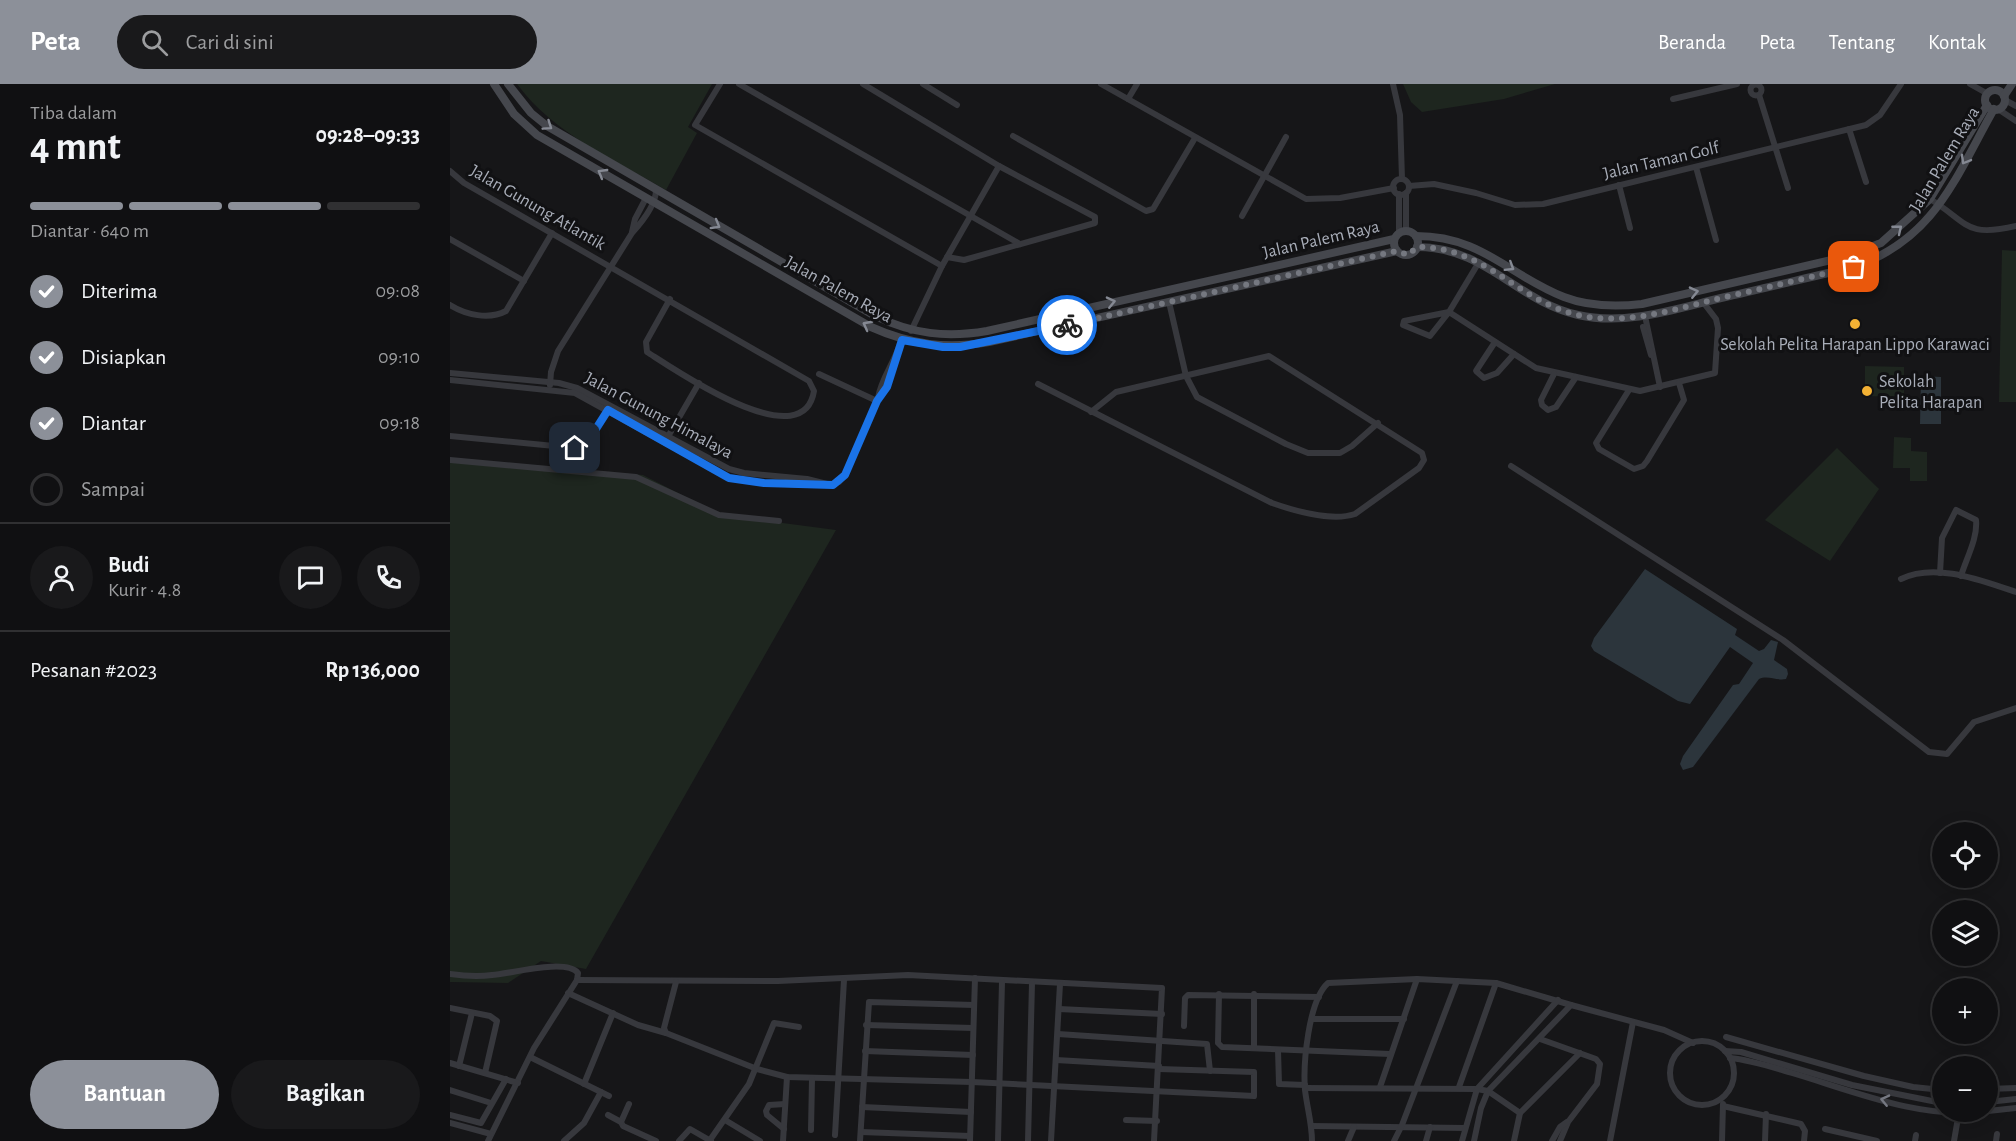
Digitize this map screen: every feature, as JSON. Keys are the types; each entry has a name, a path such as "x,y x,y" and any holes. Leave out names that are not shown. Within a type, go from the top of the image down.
{"street":[{"name":"Jalan Palem Raya","path":"494,84 514,114 537,135 871,327 902,340 943,347 960,347 1397,251 1408,255 1417,247 1444,249 1479,262 1540,300 1577,315 1620,319 1643,316 1854,267 1878,259 1899,247 1922,227 1939,204 1993,108"},
{"name":"Jalan Palem Raya","path":"508,84 531,113 547,126 875,316 910,331 943,336 987,331 1400,235"},
{"path":"720,84 695,125 942,266"},
{"path":"740,84 1020,244"},
{"path":"863,84 999,166 1095,217 1096,220 1095,224 964,260 947,257"},
{"path":"923,84 957,105"},
{"name":"Jalan Taman Golf","path":"1101,84 1310,201 1434,184 1451,186 1515,206 1543,204 1775,149 1849,129 1876,119 1901,84"},
{"path":"1128,99 1137,84"},
{"path":"1393,84 1400,115 1402,179 1400,235 1397,251"},
{"path":"1673,99 1737,84"},
{"path":"1755,84 1761,87 1759,95 1788,188"},
{"path":"1971,84 1994,89 2016,106"},
{"name":"Jalan Palem Raya","path":"1416,236 1450,239 1471,245 1565,297 1601,306 1642,304 1863,252 1881,243 1900,228 1930,199 1993,108 2005,98 2012,84"},
{"path":"1994,89 1993,108 2016,121"},
{"path":"1849,129 1866,182"},
{"path":"1013,136 1146,212 1153,209 1195,138"},
{"path":"1242,216 1286,137"},
{"path":"910,331 942,266 999,166"},
{"path":"1696,167 1716,240"},
{"name":"Jalan Gunung Atlantik","path":"450,171 464,183 670,299 809,381 814,391 803,412 795,415 772,414 751,411 699,383"},
{"path":"1402,179 1396,182 1402,190"},
{"path":"1619,185 1630,228"},
{"path":"550,386 553,363 558,351 632,233 642,223 649,200 656,190"},
{"path":"1930,199 1962,223 1984,232 2016,226"},
{"path":"667,211 666,202 672,200"},
{"path":"450,305 469,314 500,314 511,305 552,233"},
{"path":"1400,235 1416,236 1417,247"},
{"path":"450,239 524,281"},
{"path":"1479,262 1449,312 1430,336 1403,325 1404,321 1449,312 1536,368 1554,374 1611,383 1629,390 1660,387 1713,375 1716,370 1718,328 1716,319 1703,302"},
{"path":"666,440 699,383 645,349 646,342 670,299"},
{"path":"1169,302 1186,376 1197,397 1286,444 1308,453 1340,453 1378,423"},
{"path":"1643,316 1660,387"},
{"name":"Jalan Gunung Himalaya","path":"450,380 577,388 666,440 736,472 807,478 817,483 831,485 840,481 877,401 880,385 891,370 902,340"},
{"path":"1495,342 1476,371 1484,378 1497,373 1514,354"},
{"path":"1038,384 1091,412 1272,503 1343,517 1364,510 1419,468 1424,460 1422,453 1378,423 1269,356 1116,392 1091,412"},
{"name":"Jalan Gunung Himalaya","path":"450,373 550,386"},
{"path":"819,374 877,401"},
{"path":"1554,374 1541,400 1542,405 1548,410 1556,407 1576,377"},
{"path":"1629,390 1596,444 1599,449 1634,469 1647,461 1684,400 1684,393 1679,383"},
{"path":"450,436 575,448 594,432 610,407"},
{"path":"450,460 636,477 719,515 779,521"},
{"path":"1511,466 1738,610 1807,658 1916,744 1936,754 1948,752 1966,727 1974,722 2016,708"},
{"path":"1940,573 1942,538 1954,512 1958,510 1976,520 1975,536 1961,576"},
{"path":"1902,579 1918,574 1940,573 1961,576 2016,592"},
{"path":"450,974 474,976 564,967 577,971 577,980 530,1057 490,1138 450,1123"},
{"path":"577,980 676,982 844,980 908,975 975,978 1002,982 1162,988 1159,1093 1154,1141"},
{"path":"861,1132 970,1139 975,978"},
{"path":"1380,1087 1417,979"},
{"path":"1312,1141 1305,1087 1307,1051 1312,1018 1326,985 1337,981 1417,979 1496,983 1633,1022 1693,1043 1713,1043 1730,1058 1734,1071 1733,1081 1723,1098 1722,1141"},
{"path":"835,1135 844,980"},
{"path":"1394,1141 1417,1089 1457,981"},
{"path":"666,1033 664,1028 676,982"},
{"path":"998,1141 1002,982"},
{"path":"1028,1141 1032,983"},
{"path":"1459,1087 1496,983"},
{"path":"1051,1141 1059,984"},
{"path":"568,993 650,1029 666,1033 757,1069 787,1077 972,1082 1254,1096 1254,1072 1056,1060"},
{"path":"1219,994 1219,1045 1224,1048 1390,1054"},
{"path":"1184,1026 1186,996 1254,994 1319,997"},
{"path":"1254,994 1254,1048"},
{"path":"1462,1141 1477,1089 1558,1000"},
{"path":"861,1141 866,1025 870,1001 974,1005"},
{"path":"1474,1141 1480,1108 1488,1091 1571,1005"},
{"path":"450,1008 490,1016 497,1023 485,1073"},
{"path":"1059,1009 1162,1014"},
{"path":"459,1066 472,1013"},
{"path":"584,1084 613,1013"},
{"path":"1312,1018 1404,1019"},
{"path":"680,1141 690,1129 710,1141 738,1103 757,1069 775,1022 799,1026"},
{"path":"1610,1141 1633,1022"},
{"path":"866,1025 973,1028"},
{"path":"1058,1034 1208,1045 1210,1071"},
{"path":"1676,1036 1676,1054 1670,1074 1676,1093 1684,1100 1704,1105 1723,1098"},
{"path":"1726,1037 1864,1076 1932,1089"},
{"path":"1540,1039 1598,1061 1600,1076 1597,1084 1568,1122 1560,1141"},
{"path":"1676,1054 1693,1043"},
{"path":"1278,1050 1280,1084 1305,1087 1477,1089 1488,1091 1520,1113"},
{"path":"865,1051 973,1055"},
{"path":"1725,1052 1741,1052 1864,1091 1932,1101"},
{"path":"1514,1141 1520,1113 1580,1053"},
{"path":"530,1057 609,1096"},
{"path":"1730,1058 1932,1107"},
{"path":"450,1063 518,1083"},
{"path":"783,1141 787,1077"},
{"path":"450,1115 481,1124 506,1079"},
{"path":"811,1130 812,1079"},
{"path":"1998,1089 2016,1088"},
{"path":"450,1090 491,1103"},
{"path":"564,1141 584,1124 601,1092"},
{"path":"1998,1101 2016,1099"},
{"path":"621,1122 629,1104"},
{"path":"784,1129 767,1115 766,1111 769,1105 785,1104"},
{"path":"1723,1106 1766,1114 1802,1125 1804,1141"},
{"path":"862,1107 971,1112"},
{"path":"1998,1110 2016,1108"},
{"path":"1765,1141 1766,1114"},
{"path":"608,1115 621,1122 629,1130 656,1141"},
{"path":"725,1120 760,1141"},
{"path":"1126,1120 1157,1121"},
{"path":"1552,1141 1560,1127 1568,1122"},
{"path":"1954,1141 1957,1122"},
{"path":"1311,1126 1402,1125 1465,1128"},
{"path":"1348,1141 1354,1127"},
{"path":"1426,1141 1430,1127"},
{"path":"1825,1129 1877,1141"},
{"path":"1838,1141 1840,1133"}],"shaded area":[{"path":"517,84 712,84 688,127 697,133 666,190 566,131 532,102"},
{"path":"1403,84 1555,84 1504,99 1422,112 1411,102"},
{"path":"2002,250 2016,251 2016,402 1999,402"},
{"path":"1865,366 1904,367 1904,397 1865,396"},
{"path":"1921,376 1941,377 1941,424 1920,424"},
{"path":"1894,437 1911,438 1911,451 1927,452 1927,481 1910,481 1910,468 1893,468"},
{"path":"1837,448 1879,489 1830,561 1765,520"},
{"path":"450,459 643,475 721,515 836,530 586,969 541,961 508,983 450,982"},
{"path":"1645,569 1737,629 1735,635 1759,651 1764,649 1771,640 1778,642 1774,660 1787,669 1788,674 1786,679 1759,679 1693,767 1683,770 1680,764 1683,756 1733,685 1739,684 1753,663 1730,647 1690,704 1678,701 1594,651 1591,646 1594,638"}],"way so far":[{"path":"1067,325 1397,251 1408,255 1417,247 1458,252 1559,309 1598,318 1620,319 1645,316 1854,267"}],"place":[{"name":"Sekolah Pelita Harapan Lippo Karawaci","path":"1855,324"},
{"name":"Sekolah Pelita Harapan","path":"1867,391"}],"route":[{"path":"575,448 594,432 608,410 729,478 764,483 833,485 845,475 877,401 887,387 902,340 943,347 960,347 1067,325"}]}
